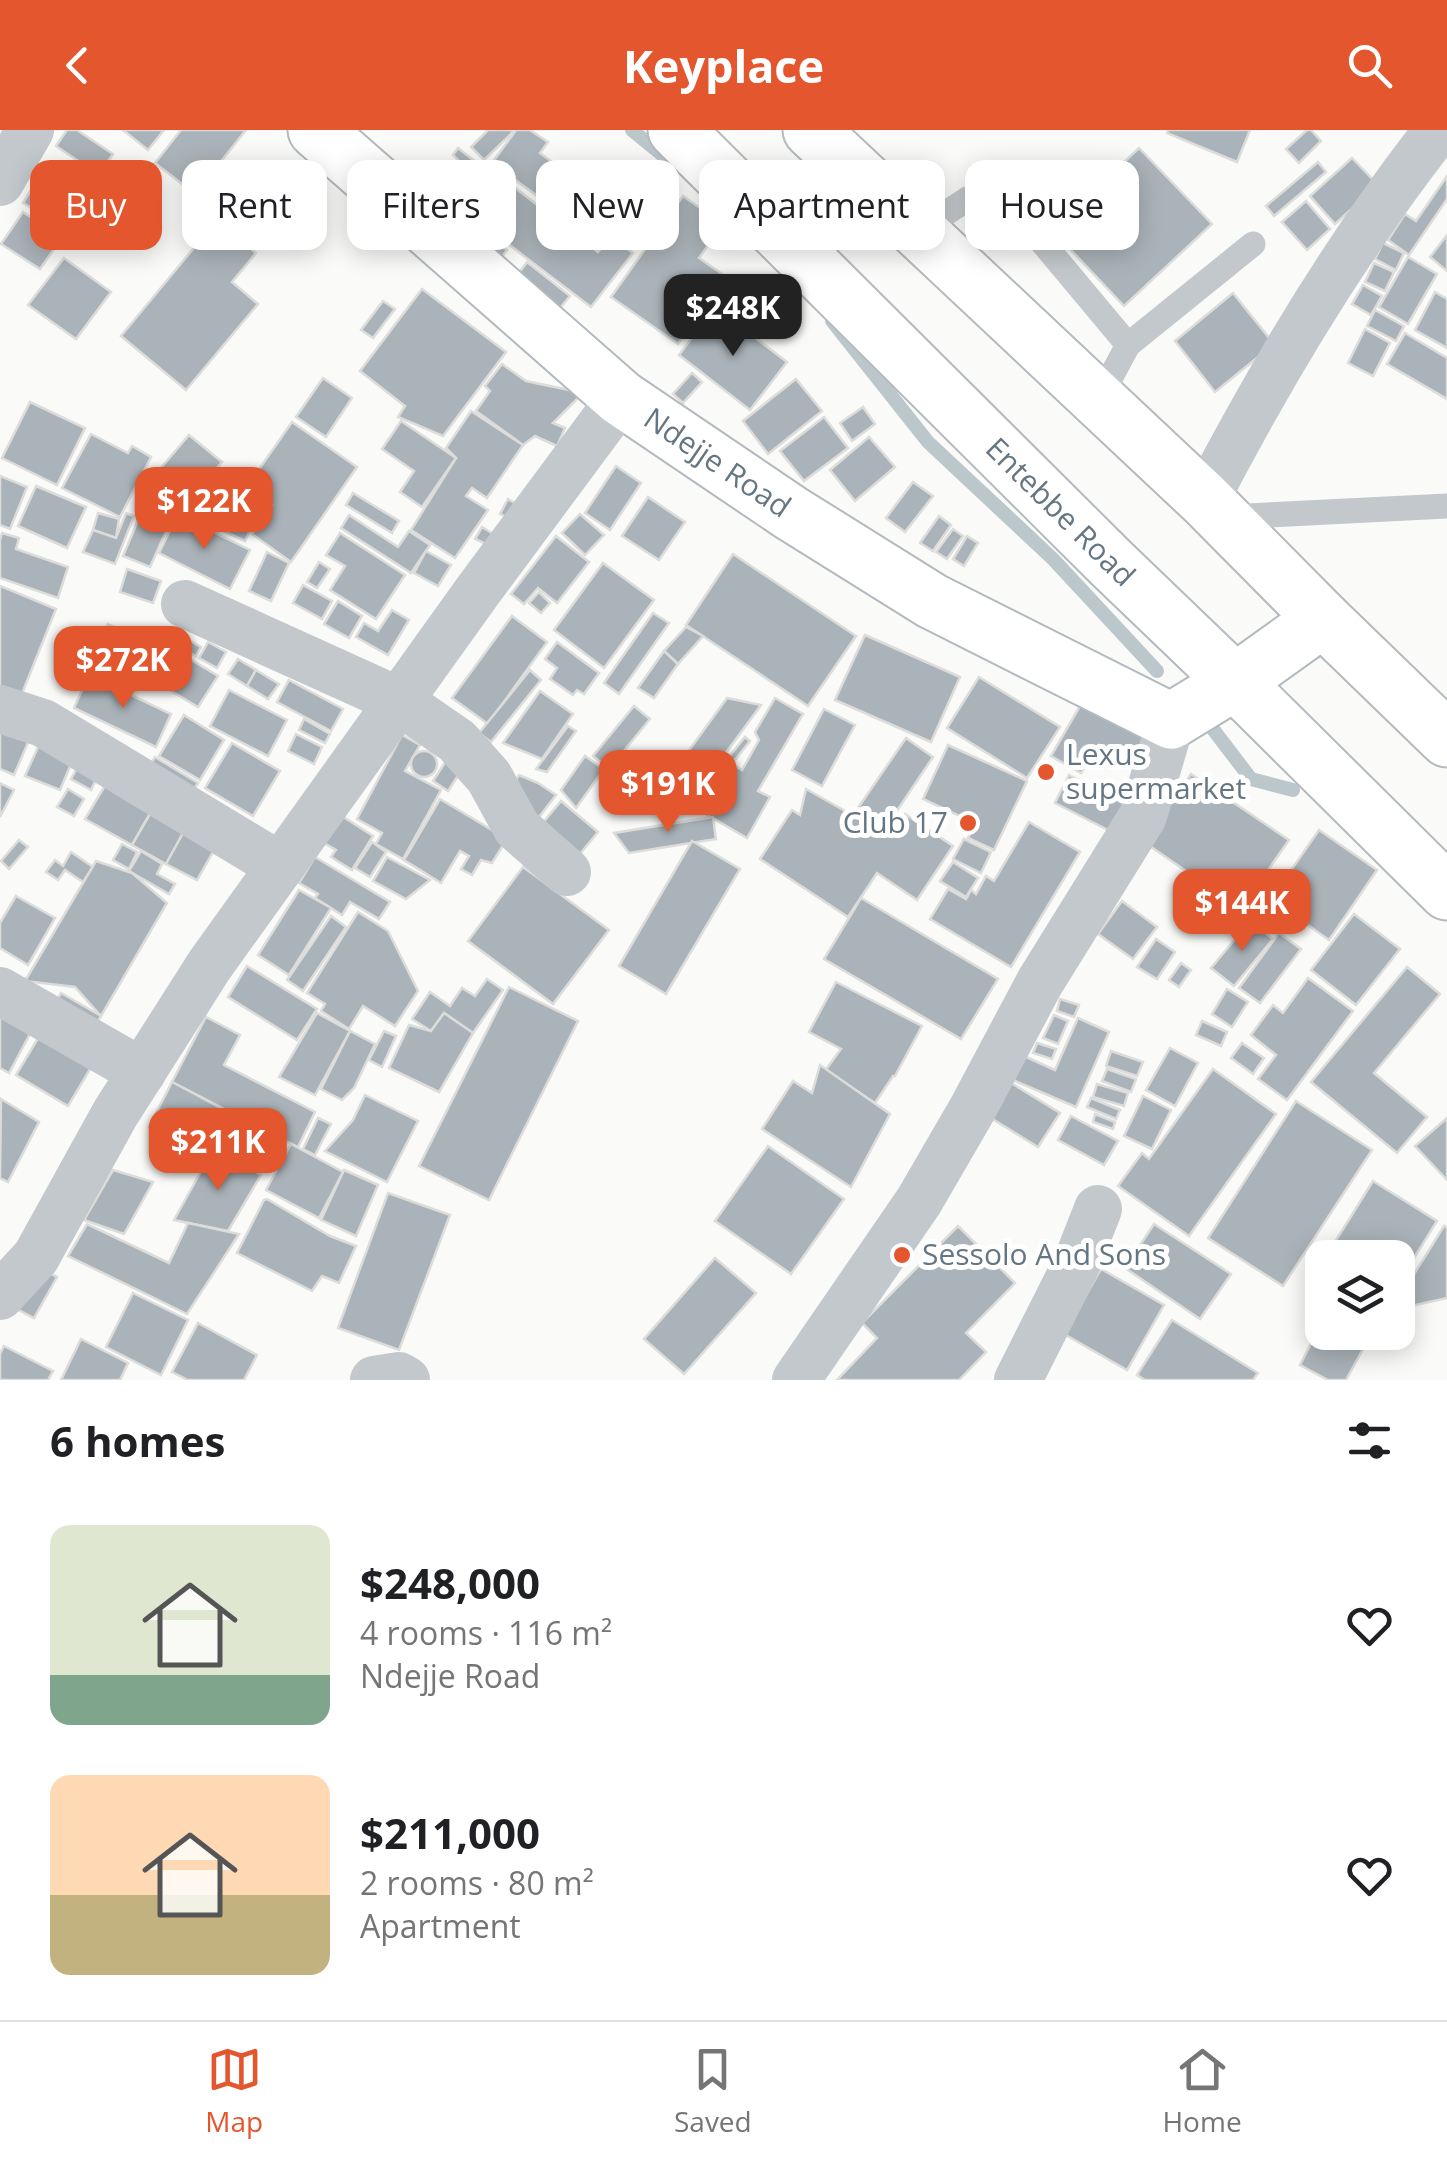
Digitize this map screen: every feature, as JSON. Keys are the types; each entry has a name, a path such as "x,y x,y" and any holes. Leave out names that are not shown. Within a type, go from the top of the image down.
{"main road":[{"name":"Ndejje Road","path":"316,130 621,398 932,601 1171,721"},
{"name":"Entebbe Road","path":"676,130 1447,892"},
{"path":"811,130 844,160"},
{"path":"941,250 1214,508 1447,739"},
{"path":"1171,721 1236,682 1323,619"}],"street":[{"path":"0,182 30,130"},
{"path":"1214,508 1236,440 1358,239 1438,130"},
{"path":"0,1296 36,1257 115,1114 209,966 621,398"},
{"path":"184,604 399,700 457,741 489,778 517,828 567,872"},
{"path":"0,709 43,722 280,866"},
{"path":"796,1380 919,1201 1040,982 1142,816 1171,721"},
{"path":"0,990 142,1072"},
{"path":"1018,1380 1076,1266 1098,1209"},
{"path":"374,1380 399,1376 406,1380"}],"lane":[{"path":"945,214 969,198 1001,194 1128,345"},
{"path":"1099,399 1128,345 1253,244"},
{"path":"1214,508 1447,506"}],"building":[{"path":"67,130 77,130 113,154 109,160 77,160 56,146"},
{"path":"123,130 164,130 148,150"},
{"path":"181,130 246,130 222,160 182,160 182,184 162,168 162,160 157,160"},
{"path":"488,130 513,132 484,160 471,147"},
{"path":"516,130 530,130 548,142 540,153 549,160 536,160 536,195 516,180 516,160 494,160"},
{"path":"1250,130 1237,162 1167,133"},
{"path":"1307,130 1321,141 1299,163 1286,149"},
{"path":"458,148 473,160 458,160 453,155"},
{"path":"1139,148 1212,224 1124,306 1071,250 1139,250 1139,160 1126,160"},
{"path":"1352,158 1378,185 1335,224 1310,196"},
{"path":"1318,162 1326,172 1274,216 1266,206"},
{"path":"1447,176 1447,199 1409,255 1388,240 1405,214 1416,221"},
{"path":"516,188 536,204 536,250 633,253 591,307 516,250"},
{"path":"683,196 699,207 699,250 705,250 699,258 725,276 678,344 611,297 645,250 679,250 679,202"},
{"path":"1306,201 1330,229 1307,250 1282,222"},
{"path":"23,212 30,217 30,250 53,250 40,269 1,244"},
{"path":"1447,235 1447,271 1430,257"},
{"path":"1383,243 1404,253 1396,270 1375,259"},
{"path":"192,250 256,253 232,282 258,304 186,390 121,336"},
{"path":"484,250 507,250 498,262"},
{"path":"1408,257 1437,274 1408,324 1379,307"},
{"path":"64,258 111,292 76,339 28,305"},
{"path":"527,262 570,296 560,308 518,274"},
{"path":"1374,263 1394,272 1385,291 1365,282"},
{"path":"1363,285 1382,296 1371,315 1352,304"},
{"path":"422,289 506,352 443,436 398,417 405,406 360,371"},
{"path":"1435,292 1447,299 1447,348 1415,330"},
{"path":"1233,293 1274,344 1215,392 1175,341"},
{"path":"383,301 395,309 373,338 361,330"},
{"path":"715,307 787,362 750,410 679,355"},
{"path":"1375,310 1404,326 1396,341 1367,326"},
{"path":"1365,329 1390,343 1373,376 1348,363"},
{"path":"1405,333 1447,358 1447,399 1387,364"},
{"path":"502,364 526,381 583,393 553,423 565,428 557,446 535,436 523,445 476,411 490,391 485,386"},
{"path":"692,373 702,382 683,403 673,394"},
{"path":"323,378 352,398 326,437 296,417"},
{"path":"796,379 822,411 768,454 743,421"},
{"path":"30,402 85,428 57,485 2,458"},
{"path":"863,407 875,424 852,441 840,423"},
{"path":"471,411 523,445 487,498 472,488 466,496 488,510 455,558 411,530 456,458 446,448"},
{"path":"824,417 848,448 804,481 780,451"},
{"path":"401,421 456,458 422,507 400,492 414,471 382,449"},
{"path":"292,422 357,467 291,562 252,534 272,505 246,488"},
{"path":"91,434 128,453 132,446 151,457 120,517 62,488"},
{"path":"189,435 222,462 201,486 160,469"},
{"path":"869,437 895,467 855,501 830,470"},
{"path":"616,466 641,483 610,530 585,513"},
{"path":"0,476 27,487 10,529 0,525"},
{"path":"179,480 256,517 245,541 167,504"},
{"path":"913,482 933,496 905,532 886,518"},
{"path":"36,486 86,507 67,548 18,526"},
{"path":"353,493 399,521 392,533 346,505"},
{"path":"648,497 685,522 659,560 622,536"},
{"path":"508,499 518,505 511,519 500,514"},
{"path":"144,506 172,518 150,567 123,556"},
{"path":"98,513 119,519 116,538 93,530"},
{"path":"126,513 134,516 115,564 83,552 93,530 116,538"},
{"path":"580,514 604,535 585,555 562,533"},
{"path":"178,515 250,550 230,589 159,553"},
{"path":"349,515 398,547 409,531 430,545 411,573 341,528"},
{"path":"939,516 951,525 933,551 920,543"},
{"path":"482,527 495,535 488,545 475,539"},
{"path":"953,529 963,536 947,559 936,552"},
{"path":"2,533 19,538 16,549 68,567 58,598 0,578"},
{"path":"340,533 405,575 376,619 330,590 345,566 326,555"},
{"path":"556,536 589,562 557,603 538,588 524,604 511,594"},
{"path":"967,536 978,543 964,566 953,559"},
{"path":"426,551 451,565 438,586 414,573"},
{"path":"267,552 289,563 271,601 249,591"},
{"path":"733,554 856,636 808,706 686,625"},
{"path":"319,562 330,569 317,588 307,582"},
{"path":"603,563 654,600 604,668 554,630"},
{"path":"127,569 161,581 153,603 120,592"},
{"path":"303,585 332,601 322,619 293,603"},
{"path":"0,586 56,609 21,696 0,687"},
{"path":"539,592 550,603 541,613 529,603"},
{"path":"338,601 362,616 349,638 324,624"},
{"path":"392,610 409,620 388,655 356,637 364,623 378,631"},
{"path":"653,613 669,623 619,694 604,683"},
{"path":"512,616 547,642 488,724 452,698"},
{"path":"108,624 155,647 143,668 97,645"},
{"path":"686,627 703,636 678,664 664,651"},
{"path":"865,635 960,677 931,742 835,700"},
{"path":"188,640 201,647 196,656 183,649"},
{"path":"208,642 226,652 217,668 199,658"},
{"path":"557,642 599,673 584,694 577,690 573,695 550,679 557,668 545,659"},
{"path":"165,644 218,676 198,707 146,676"},
{"path":"664,651 678,664 654,698 638,688"},
{"path":"238,659 256,670 247,686 228,674"},
{"path":"256,670 279,684 268,699 247,686"},
{"path":"530,670 541,680 491,742 479,733"},
{"path":"89,675 171,714 156,747 74,708"},
{"path":"979,677 1060,727 1027,778 947,728"},
{"path":"289,680 343,709 331,731 277,702"},
{"path":"229,690 287,720 268,756 210,726"},
{"path":"540,691 573,714 542,759 503,743"},
{"path":"727,698 761,705 684,810 659,792"},
{"path":"775,698 803,714 758,791 770,797 747,838 704,813 732,764 742,770 759,740 755,732"},
{"path":"1084,699 1158,742 1142,770 1099,745 1081,773 1051,756"},
{"path":"634,706 650,719 609,769 593,756"},
{"path":"824,709 855,725 822,786 792,770"},
{"path":"184,715 224,740 200,780 159,756"},
{"path":"304,719 330,734 325,743 299,730"},
{"path":"0,725 30,738 14,775 0,769"},
{"path":"568,726 576,731 547,772 536,769"},
{"path":"296,734 322,747 314,764 288,751"},
{"path":"402,735 420,745 405,771 441,790 403,859 376,844 382,833 357,819"},
{"path":"43,736 77,750 60,790 25,776"},
{"path":"745,737 750,741 735,760 728,758"},
{"path":"906,738 933,757 886,827 858,808"},
{"path":"232,743 280,771 253,816 205,788"},
{"path":"948,745 1027,781 994,850 968,838 975,823 923,799"},
{"path":"424,751 433,755 437,764 433,773 424,777 415,773 411,764 415,755"},
{"path":"585,756 604,769 576,808 561,790"},
{"path":"155,757 198,783 189,797 147,771"},
{"path":"446,761 461,771 448,791 433,781"},
{"path":"80,763 99,773 91,790 71,779"},
{"path":"1191,774 1289,840 1241,909 1144,842"},
{"path":"519,775 556,795 533,825 505,800"},
{"path":"1069,775 1130,807 1116,834 1055,803"},
{"path":"109,779 154,807 132,845 85,819"},
{"path":"0,783 14,790 0,817"},
{"path":"68,789 84,799 74,816 57,807"},
{"path":"806,789 890,836 905,814 953,846 917,900 877,873 848,917 760,859 792,810 800,815"},
{"path":"440,799 507,839 492,863 481,860 472,875 461,869 469,856 460,851 441,883 404,860"},
{"path":"561,801 598,832 575,860 537,830"},
{"path":"154,807 187,826 166,864 132,845"},
{"path":"342,816 373,836 352,870 331,857 336,850 324,843"},
{"path":"713,817 716,839 629,853 614,833"},
{"path":"1029,822 1080,852 1011,967 930,919 948,889 966,899 971,890 976,894 986,876 994,881"},
{"path":"187,826 218,843 197,880 166,864"},
{"path":"1319,830 1377,870 1329,940 1271,899"},
{"path":"964,839 991,852 981,873 953,859"},
{"path":"19,840 28,847 9,869 1,861"},
{"path":"692,841 740,869 666,994 619,966"},
{"path":"372,842 386,852 370,877 355,868"},
{"path":"122,844 137,852 129,869 113,860"},
{"path":"141,851 162,864 157,874 175,884 169,894 129,871"},
{"path":"71,852 93,867 83,882 65,870 58,880 46,872 55,860 63,866"},
{"path":"315,857 390,902 379,919 350,902 342,915 299,883"},
{"path":"387,857 430,880 406,899 373,881"},
{"path":"96,861 132,873 167,903 101,1016 75,987 25,981"},
{"path":"953,862 978,878 966,897 940,881"},
{"path":"523,867 609,930 553,1004 468,941"},
{"path":"299,890 331,908 289,975 258,955"},
{"path":"16,896 55,918 28,965 0,948 0,923"},
{"path":"861,898 998,979 961,1039 824,959"},
{"path":"1122,901 1157,927 1133,959 1098,934"},
{"path":"358,912 388,931 418,991 395,1026 363,1006 349,1029 321,1011 325,1004 307,993"},
{"path":"1354,914 1400,949 1356,1005 1311,970"},
{"path":"331,916 346,927 303,991 287,980"},
{"path":"1250,921 1273,939 1234,986 1211,968"},
{"path":"1279,933 1301,949 1260,1003 1239,988"},
{"path":"1156,939 1175,952 1157,979 1137,967"},
{"path":"1181,963 1191,970 1179,987 1169,980"},
{"path":"247,966 317,1009 297,1040 228,997"},
{"path":"1407,967 1440,994 1374,1073 1427,1117 1397,1153 1311,1082"},
{"path":"1308,978 1353,1011 1287,1100 1258,1079 1276,1055 1251,1035 1273,1005 1283,1013"},
{"path":"487,979 503,990 473,1033 444,1013 431,1031 412,1019 430,992 450,1006 462,988 475,996"},
{"path":"836,982 922,1026 895,1076 875,1103 825,1071 841,1049 809,1032"},
{"path":"509,987 578,1021 489,1200 419,1166"},
{"path":"1227,989 1248,1002 1232,1027 1212,1014"},
{"path":"61,993 101,1016 90,1035 51,1012"},
{"path":"1060,999 1079,1005 1074,1017 1057,1011"},
{"path":"317,1013 350,1031 315,1095 279,1077"},
{"path":"444,1013 473,1033 439,1092 389,1068 409,1025 431,1031"},
{"path":"0,1015 31,1032 9,1073 0,1068"},
{"path":"1054,1015 1068,1021 1058,1044 1043,1038"},
{"path":"206,1017 240,1035 224,1065 315,1112 298,1147 172,1082"},
{"path":"1078,1018 1109,1032 1076,1107 1013,1080 1024,1056 1055,1070"},
{"path":"1202,1021 1227,1032 1221,1046 1196,1035"},
{"path":"43,1030 95,1061 68,1106 16,1075"},
{"path":"350,1031 375,1044 354,1088 342,1100 321,1089"},
{"path":"384,1031 396,1036 382,1067 369,1060"},
{"path":"1037,1043 1056,1049 1052,1059 1033,1053"},
{"path":"1242,1043 1264,1058 1253,1074 1231,1058"},
{"path":"1170,1048 1198,1063 1175,1106 1146,1090"},
{"path":"1111,1051 1143,1062 1137,1076 1106,1066"},
{"path":"820,1065 890,1114 851,1187 762,1129 793,1081 812,1093"},
{"path":"1107,1069 1136,1079 1131,1092 1102,1081"},
{"path":"1213,1069 1276,1114 1189,1236 1118,1186 1142,1153 1149,1159"},
{"path":"1008,1081 1060,1113 1038,1147 986,1115"},
{"path":"172,1082 238,1117 209,1164 149,1127"},
{"path":"1097,1084 1128,1093 1124,1106 1093,1097"},
{"path":"365,1095 418,1121 387,1182 325,1151 353,1120"},
{"path":"1143,1096 1171,1110 1152,1149 1124,1136"},
{"path":"1091,1098 1120,1110 1116,1119 1087,1107"},
{"path":"1,1099 39,1122 8,1182 0,1178"},
{"path":"1296,1101 1372,1150 1313,1240 1305,1240 1305,1252 1283,1286 1208,1238"},
{"path":"1095,1114 1115,1122 1113,1129 1093,1122"},
{"path":"1071,1116 1118,1141 1104,1165 1058,1140"},
{"path":"318,1118 331,1124 315,1155 303,1149"},
{"path":"1447,1118 1447,1180 1415,1146"},
{"path":"253,1131 271,1138 259,1166 241,1160"},
{"path":"291,1144 343,1172 319,1218 266,1190"},
{"path":"768,1146 844,1199 791,1274 715,1221"},
{"path":"214,1148 261,1175 228,1231 174,1220"},
{"path":"113,1170 153,1182 124,1234 84,1220"},
{"path":"344,1170 378,1185 356,1236 321,1220"},
{"path":"1373,1181 1437,1221 1415,1257 1415,1240 1336,1240"},
{"path":"388,1193 450,1215 399,1350 338,1328"},
{"path":"267,1199 330,1236 356,1246 339,1283 322,1276 312,1291 237,1253"},
{"path":"188,1223 239,1234 187,1314 68,1256 87,1224 169,1263"},
{"path":"1154,1224 1231,1274 1200,1319 1125,1268"},
{"path":"958,1226 1015,1283 966,1333 986,1352 959,1380 837,1380 877,1338 862,1323"},
{"path":"1444,1226 1447,1227 1447,1298 1415,1305 1415,1273"},
{"path":"715,1258 756,1293 684,1374 644,1339"},
{"path":"38,1267 57,1277 34,1318 15,1308"},
{"path":"1101,1269 1164,1305 1127,1370 1064,1334"},
{"path":"133,1293 188,1320 161,1375 106,1347"},
{"path":"1172,1320 1258,1373 1253,1380 1145,1380 1137,1375"},
{"path":"198,1323 257,1355 244,1380 188,1380 172,1372"},
{"path":"81,1339 128,1363 120,1380 61,1380"},
{"path":"4,1346 53,1371 48,1380 0,1380 0,1354"},
{"path":"1308,1350 1362,1350 1346,1380 1328,1380 1300,1365"}],"waterway":[{"path":"632,130 669,160"},
{"path":"832,321 928,442 1053,559 1157,671"},
{"path":"1209,724 1251,779 1293,790"}],"place":[{"name":"Lexus supermarket","path":"1046,772"},
{"name":"Club 17","path":"968,823"},
{"name":"Sessolo And Sons","path":"902,1255"}]}
